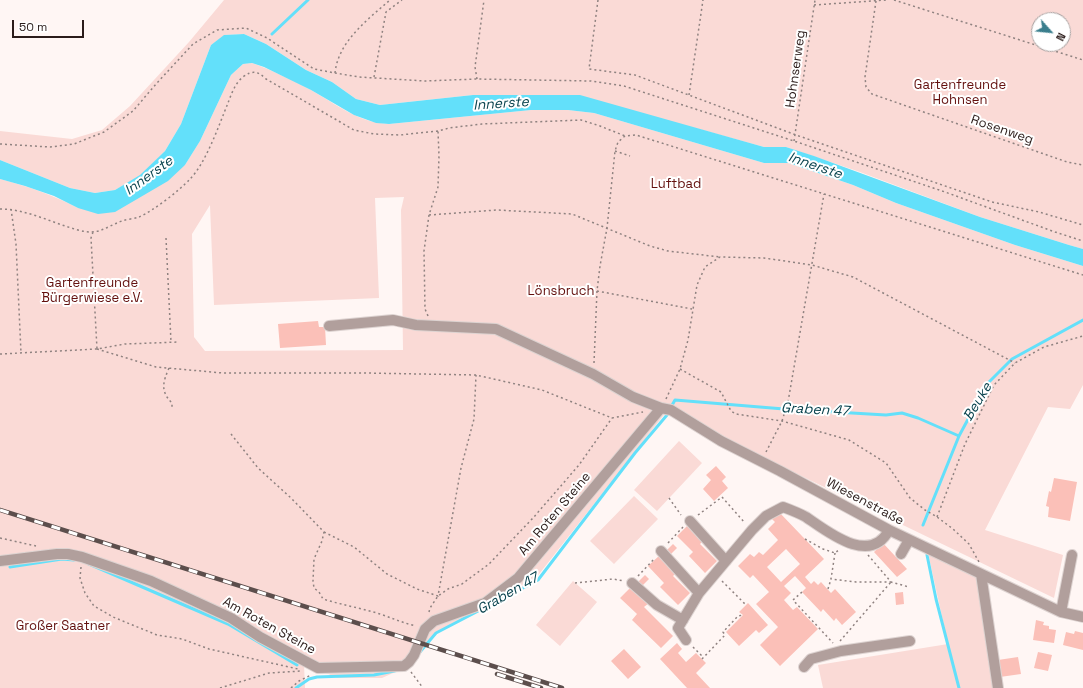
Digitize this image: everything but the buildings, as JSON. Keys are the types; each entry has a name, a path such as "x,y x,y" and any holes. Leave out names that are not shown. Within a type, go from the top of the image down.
{"street":[{"name":"Wiesenstraße","path":"330,326 393,320 416,325 496,329 593,374 633,396 661,408 671,410 721,442 780,471 909,540 1061,612 1083,617"},
{"name":"Am Roten Steine","path":"0,561 57,554 68,554 82,557 151,581 231,618 260,637 321,668 404,666 414,655 425,629 434,621 485,603 518,578 661,408"},
{"path":"686,640 678,628 700,593 752,530 766,516 783,506 804,516 828,533 850,544 874,545 885,538 889,530"},
{"path":"687,520 726,561"},
{"path":"901,554 909,540"},
{"path":"661,551 700,593"},
{"path":"1061,612 1072,555"},
{"path":"981,574 998,688"},
{"path":"632,583 657,605 683,620"},
{"path":"804,667 810,659 841,651 910,641"}],"path":[{"path":"335,74 337,60 346,43 376,12 390,0"},
{"path":"373,78 386,12 402,0"},
{"path":"477,79 475,67 484,0"},
{"path":"598,0 589,68 635,75 796,135 992,202 1039,212 1083,225"},
{"path":"689,95 703,0"},
{"name":"Hohnserweg","path":"794,141 815,0"},
{"path":"814,5 886,0"},
{"path":"894,0 1083,60"},
{"name":"Rosenweg","path":"876,1 865,77 866,87 872,94 1060,159 1083,165"},
{"path":"0,144 50,147 74,144 104,132 133,112 156,84 193,44 217,30 246,28 266,38 314,69 335,74 425,81 477,79 591,81 624,86 794,141 1083,241"},
{"path":"0,209 11,209 25,212 80,231 93,232 152,211 189,180 196,172 235,87 242,78 254,72 260,73 266,79 354,130 374,134 400,134 438,131 449,128 482,124 581,120 625,136"},
{"path":"432,325 425,309 424,251 429,215 438,187 438,131"},
{"path":"593,374 597,291 607,228 615,151 618,142 625,136 636,134 1083,275"},
{"path":"615,151 630,156"},
{"path":"768,449 782,421 788,402 824,193"},
{"path":"11,209 16,244 22,353"},
{"path":"429,215 497,210 572,214 650,246 668,251 720,257 764,258 812,265 853,277 912,310 1015,363"},
{"path":"93,232 91,238 97,349"},
{"path":"166,238 171,342"},
{"path":"97,349 156,367 223,373 476,375 542,390 612,418 661,408 680,369 688,340 697,285 705,267 720,257"},
{"path":"597,291 692,309"},
{"path":"937,517 965,444 994,385 1015,363 1044,348 1083,336"},
{"path":"0,354 97,349 125,344 178,342"},
{"path":"169,368 164,378 163,390 167,398 172,402 172,409"},
{"path":"680,369 721,392 731,411 736,414 782,421 849,440 886,463 910,498 953,529 969,544 978,561 981,574"},
{"path":"438,596 461,468 474,419 476,375"},
{"path":"324,532 322,541 314,559 312,581 314,588 319,592 323,599 382,615 399,622 425,629 430,608 438,596 448,589 462,584 489,564 533,518 579,465 612,418"},
{"path":"231,434 258,468 291,498 324,532 354,547 387,574 417,589 438,596"},
{"path":"722,497 752,530"},
{"path":"669,498 687,520"},
{"path":"0,538 38,547"},
{"path":"805,539 823,549 834,552 850,544"},
{"path":"863,545 867,554 891,582"},
{"path":"828,589 831,579 834,552"},
{"path":"82,557 80,578 85,593 94,606 113,618 157,635 182,639 209,649 296,669 321,668"},
{"path":"715,574 746,605"},
{"path":"831,579 856,582 891,582 908,587"},
{"path":"802,592 793,600 836,645 891,582"},
{"path":"686,640 703,659 725,635 723,632 738,616 743,615"},
{"path":"220,688 269,673 321,668"},
{"path":"291,688 299,681 321,668"},
{"path":"409,670 423,688"}],"green space":[{"name":"Gartenfreunde Hohnsen","path":"224,0 1083,0 1083,249 980,217 860,172 786,147 764,147 695,128 517,96 473,95 380,105 356,99 332,82 306,70 266,44 244,34 225,35 211,45 181,124 165,151 140,176 115,190 95,193 70,188 0,160 0,131 72,139 102,130 130,106 189,42"},
{"name":"Lönsbruch","path":"252,63 274,72 311,90 348,112 378,123 389,124 531,110 568,110 594,113 764,163 788,163 853,185 896,203 1015,245 1083,266 1083,385 1070,409 1048,407 985,530 1063,555 1054,598 731,442 671,406 536,578 440,631 411,665 382,678 338,678 304,664 305,688 0,688 0,179 40,191 78,208 185,165 200,141 231,75 243,64","holes":["404,197 401,210 403,350 205,351 194,337 192,234 210,205 214,305 379,298 375,198"]},
{"path":"679,441 702,463 657,511 634,490"},
{"path":"634,496 658,519 614,564 590,541"},
{"path":"928,553 977,575 995,688 823,688 818,665 948,644"},
{"path":"573,581 597,602 560,646 536,625"}],"water":[{"name":"Innerste","path":"244,34 266,44 306,70 332,82 356,99 380,105 473,95 580,95 764,147 786,147 980,217 1083,249 1083,266 1015,245 789,163 764,163 594,113 568,110 531,110 389,124 376,123 354,115 311,90 264,67 252,63 243,64 231,75 200,141 185,165 168,181 115,212 98,214 78,208 54,196 0,179 0,160 70,188 95,193 115,190 140,175 165,151 181,124 211,45 224,35"}],"waterway":[{"path":"272,34 308,0"},
{"name":"Beuke","path":"923,525 959,436 987,384 1012,359 1083,320"},
{"name":"Graben 47","path":"671,407 675,400 784,409 886,415 902,413 918,418 959,436"},
{"name":"Graben 47","path":"489,606 538,580 635,453 667,415"},
{"name":"Beuke","path":"927,555 936,599 959,688"},
{"path":"10,567 62,559 74,560"},
{"path":"89,564 228,624 297,665"},
{"name":"Graben 47","path":"420,652 436,633 484,608"},
{"name":"Graben 47","path":"296,688 309,679 317,677 374,675 399,670"}],"railway":[{"path":"0,510 562,688"},
{"path":"497,674 541,688"}],"park label":[{"name":"Luftbad","path":"676,184"},
{"name":"Gartenfreunde Bürgerwiese e.V.","path":"92,290"},
{"name":"Großer Saatner","path":"63,626"}]}
